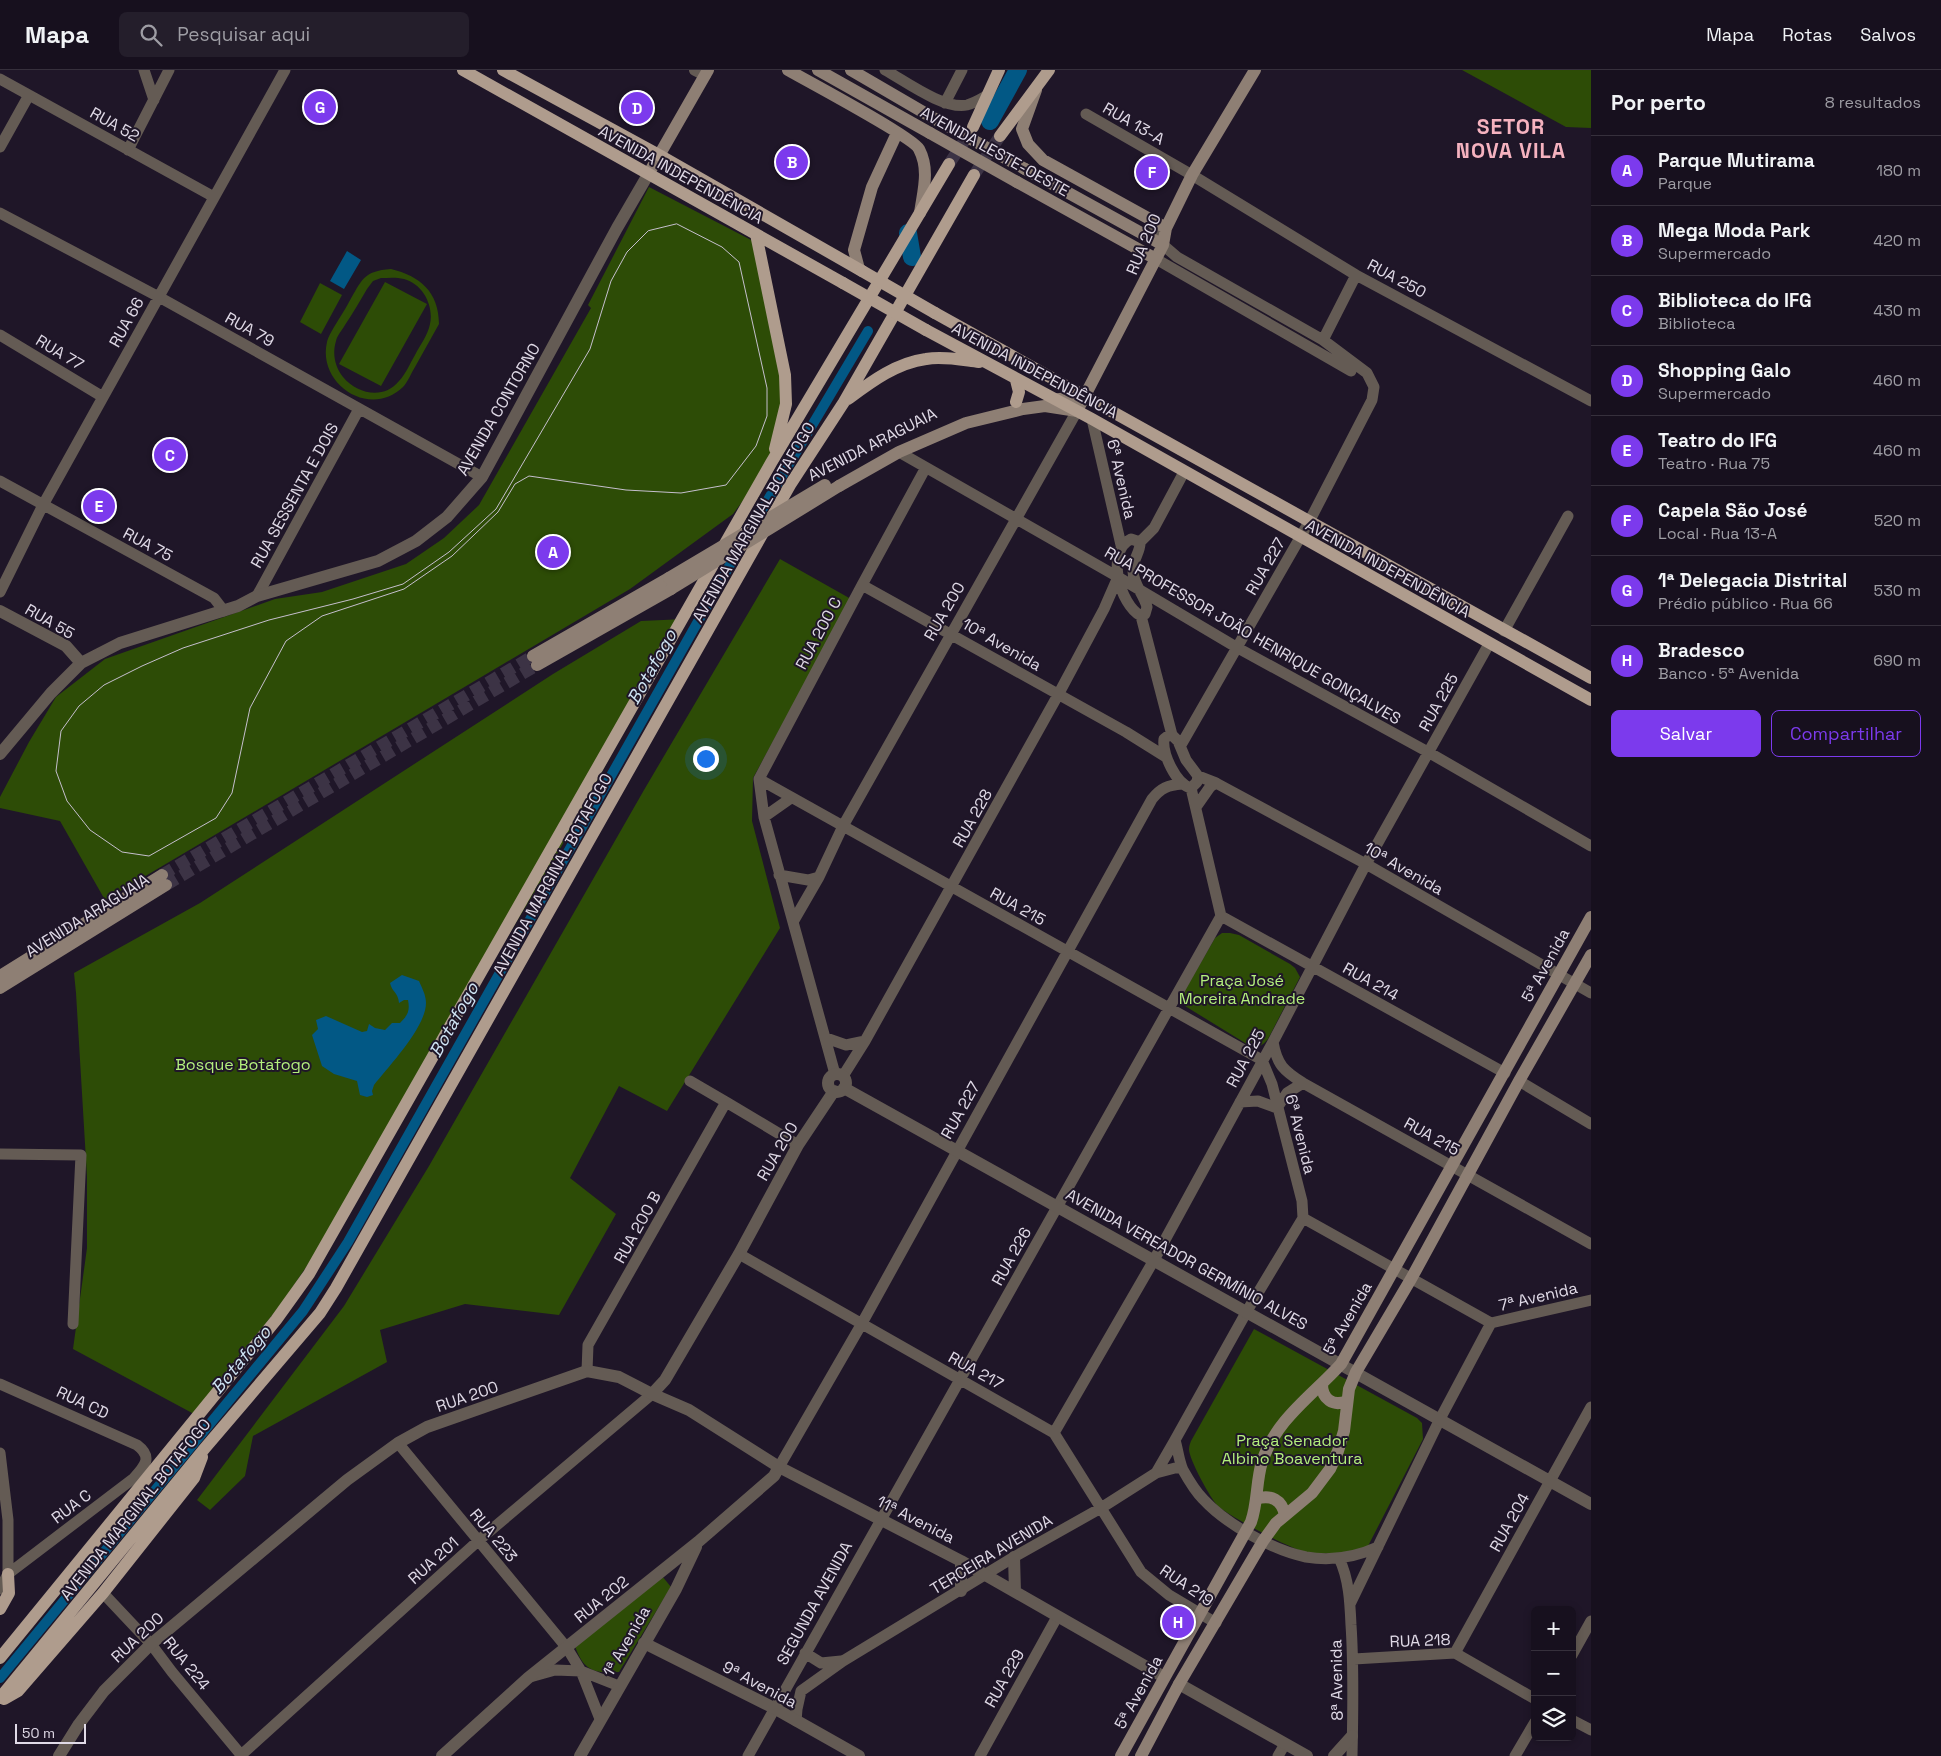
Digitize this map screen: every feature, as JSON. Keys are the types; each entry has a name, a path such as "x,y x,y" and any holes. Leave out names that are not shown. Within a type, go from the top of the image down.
{"main road":[{"name":"AVENIDA INDEPENDÊNCIA","path":"463,70 1016,380 1092,419 1591,700"},
{"name":"AVENIDA INDEPENDÊNCIA","path":"503,70 659,155 935,313 1591,678"},
{"path":"788,70 918,147 926,167 920,213"},
{"name":"AVENIDA LESTE-OESTE","path":"818,70 1156,259"},
{"name":"AVENIDA LESTE-OESTE","path":"850,70 1163,246"},
{"path":"973,128 999,70"},
{"path":"1000,136 1049,70"},
{"name":"RUA 200","path":"1077,411 1163,246 1166,228 1192,175 1255,70"},
{"name":"AVENIDA CONTORNO","path":"649,173 703,72"},
{"path":"1037,87 1022,129 1028,144 1043,160 1166,228"},
{"path":"860,270 854,250 856,241 872,187 897,133"},
{"name":"AVENIDA MARGINAL BOTAFOGO","path":"0,1658 276,1320 309,1274 772,463 949,164"},
{"name":"AVENIDA MARGINAL BOTAFOGO","path":"0,1700 205,1448 320,1313 336,1288 790,485 844,402 974,174"},
{"path":"756,234 785,375 786,404 772,463"},
{"path":"844,402 881,375 903,365 926,358 986,363"},
{"path":"1016,380 1019,392 1016,402"},
{"name":"AVENIDA ARAGUAIA","path":"535,661 924,433 959,419 1016,402 1086,396"},
{"name":"AVENIDA ARAGUAIA","path":"838,482 899,452 966,423 1023,409 1045,406 1077,411"},
{"name":"AVENIDA ARAGUAIA","path":"0,988 164,880 1,975"},
{"name":"5ª Avenida","path":"1121,1756 1246,1531 1255,1510 1261,1464 1273,1437 1291,1412 1341,1364 1591,917"},
{"name":"5ª Avenida","path":"1140,1756 1179,1684 1263,1540 1284,1515 1312,1493 1330,1468 1344,1431 1349,1389 1356,1372 1411,1279 1519,1081 1591,955"},
{"path":"1519,1081 1513,1074 1522,1042"},
{"path":"1322,1384 1324,1397 1329,1401 1341,1404 1347,1401"},
{"path":"0,1700 18,1691 103,1593 194,1478 205,1448"},
{"path":"1256,1499 1262,1497 1275,1499 1283,1509 1284,1515"},
{"path":"0,1609 8,1593 4,1574"}],"street":[{"path":"144,70 154,100"},
{"path":"128,150 169,70"},
{"name":"RUA 66","path":"0,592 43,505 285,70"},
{"path":"885,70 945,103 966,105 988,95"},
{"path":"945,103 962,70"},
{"name":"RUA 52","path":"0,79 214,197"},
{"path":"0,147 29,95"},
{"name":"RUA 13-A","path":"1086,114 1192,175"},
{"name":"AVENIDA CONTORNO","path":"0,754 51,693 81,663 120,642 224,611 257,596 378,561 402,550 447,517 482,477 617,228 649,173"},
{"name":"RUA 250","path":"1192,175 1356,275 1591,401"},
{"name":"RUA 79","path":"0,213 159,296 359,410 482,477"},
{"path":"1151,220 1163,246 1177,257 1323,340 1356,275"},
{"path":"1156,259 1351,371"},
{"name":"RUA 77","path":"0,335 103,397"},
{"name":"RUA 227","path":"1181,745 1300,537 1372,400 1374,387 1367,373 1323,340"},
{"name":"RUA SESSENTA E DOIS","path":"257,596 359,410"},
{"name":"RUA 200","path":"793,922 819,877 843,826 1077,411"},
{"name":"6ª Avenida","path":"1092,419 1121,546 1118,555 1118,577 1129,604 1135,613 1141,616"},
{"name":"RUA PROFESSOR JOÃO HENRIQUE GONÇALVES","path":"899,452 925,469 1118,577 1236,647 1428,752 1591,846"},
{"name":"RUA 200 C","path":"759,779 925,469"},
{"path":"1184,472 1154,528 1140,542 1140,548 1133,569 1135,580 1147,607 1145,614 1141,616 1168,737 1166,757 1186,786 1196,807 1221,916"},
{"name":"RUA 75","path":"0,481 214,598 224,611"},
{"path":"1504,631 1568,516"},
{"name":"6ª Avenida","path":"1121,546 1131,539 1140,542"},
{"name":"RUA 228","path":"839,1082 865,1041 952,887 1058,695 1104,609 1118,577"},
{"name":"10ª Avenida","path":"862,585 1126,732 1166,757"},
{"path":"1104,609 1129,604"},
{"name":"RUA 55","path":"0,611 66,646 81,663"},
{"name":"RUA 225","path":"1054,1433 1154,1260 1273,1042 1366,864 1489,644"},
{"name":"10ª Avenida","path":"1126,732 1150,739 1168,737"},
{"path":"1168,737 1181,745 1186,760 1198,776 1197,782 1186,786"},
{"name":"10ª Avenida","path":"1198,776 1216,783 1366,864 1591,993"},
{"path":"759,779 764,817 779,875 839,1082"},
{"name":"RUA 215","path":"759,779 1262,1060"},
{"path":"1196,807 1210,787 1216,783"},
{"name":"RUA 227","path":"779,1467 861,1325 1152,798 1168,785 1186,786"},
{"path":"764,817 791,798"},
{"path":"779,875 808,880 819,877"},
{"name":"RUA 214","path":"1221,916 1505,1073"},
{"name":"RUA 226","path":"880,1518 961,1380 1221,916"},
{"path":"1300,961 1304,980"},
{"path":"1176,995 1180,1014"},
{"path":"826,1038 846,1045 865,1041"},
{"name":"RUA 215","path":"1273,1042 1279,1064 1286,1072 1303,1083 1591,1244"},
{"name":"6ª Avenida","path":"1262,1060 1272,1084 1302,1201 1303,1218"},
{"path":"690,1081 798,1145"},
{"path":"1519,1081 1591,1124"},
{"name":"RUA 200","path":"652,1394 665,1380 739,1254 798,1145 839,1082"},
{"name":"AVENIDA VEREADOR GERMÍNIO ALVES","path":"839,1082 1591,1504"},
{"path":"1240,1102 1258,1101 1277,1108 1287,1093 1303,1083"},
{"name":"RUA 200 B","path":"587,1371 588,1345 726,1102"},
{"path":"0,1154 81,1155 72,1324"},
{"path":"1303,1218 1491,1324 1440,1419 1350,1604"},
{"name":"TERCEIRA AVENIDA","path":"1156,1473 1247,1311 1303,1218"},
{"name":"RUA 217","path":"739,1254 1054,1433 1141,1572"},
{"name":"7ª Avenida","path":"1491,1324 1591,1300"},
{"path":"587,1371 619,1377 652,1394"},
{"name":"RUA 200","path":"59,1756 79,1724 104,1690 151,1644 347,1480 398,1443 428,1427 587,1371"},
{"name":"RUA CD","path":"0,1384 137,1445 144,1450 147,1457"},
{"name":"11ª Avenida","path":"652,1394 688,1410 779,1467 961,1560 1164,1677"},
{"name":"RUA 201","path":"241,1756 478,1541 652,1394"},
{"name":"RUA 204","path":"1455,1653 1591,1407"},
{"path":"1175,1440 1182,1468 1201,1498 1219,1514 1263,1540 1306,1557 1339,1558 1354,1556 1378,1547"},
{"name":"RUA 223","path":"398,1443 567,1648 581,1671 600,1719"},
{"path":"0,1453 8,1520 4,1574 0,1589"},
{"name":"RUA C","path":"4,1574 134,1478 144,1467 147,1457"},
{"name":"RUA 202","path":"442,1756 528,1678 698,1542 774,1476 779,1467"},
{"name":"TERCEIRA AVENIDA","path":"796,1721 801,1691 843,1661 986,1576 1014,1557 1102,1508 1156,1473 1182,1468"},
{"name":"SEGUNDA AVENIDA","path":"748,1756 880,1518"},
{"name":"1ª Avenida","path":"580,1756 676,1589 698,1542"},
{"path":"1014,1557 1015,1592"},
{"name":"8ª Avenida","path":"1339,1558 1345,1570 1350,1604 1354,1660 1352,1756"},
{"path":"961,1560 961,1591"},
{"path":"662,1571 674,1583 676,1589"},
{"name":"RUA 219","path":"1141,1572 1169,1595 1216,1623"},
{"name":"RUA 224","path":"103,1593 151,1644 241,1756"},
{"name":"RUA 229","path":"980,1756 1057,1616"},
{"path":"1574,1651 1591,1621"},
{"name":"9ª Avenida","path":"644,1642 774,1708 859,1756"},
{"name":"TERCEIRA AVENIDA","path":"805,1653 821,1663 843,1661"},
{"name":"RUA 218","path":"1354,1660 1455,1653 1531,1697"},
{"path":"797,1668 818,1678"},
{"path":"528,1678 556,1670 581,1671 619,1686"},
{"path":"1179,1684 1307,1756"},
{"path":"1576,1722 1591,1730"},
{"path":"1515,1756 1531,1729"},
{"path":"1334,1756 1352,1736"},
{"path":"1278,1756 1285,1744"}],"green space":[{"path":"1462,70 1591,70 1591,128 1566,127"},
{"path":"649,187 755,242 786,404 771,463 733,514 630,589 105,900 60,821 0,808 0,797 29,742 56,697 105,659 275,599 322,592 406,564 444,538 479,505 591,308 588,305"},
{"path":"391,269 401,272 411,276 426,287 436,303 439,324 403,387 390,396 376,399 362,398 349,392 338,383 330,371 326,357 327,342 364,278 382,270","holes":["381,278 404,279 417,286 429,303 431,317 426,336 406,372 393,387 378,393 363,391 349,383 338,369 334,351 338,335 367,289 373,281"]},
{"path":"385,282 427,304 381,386 339,364"},
{"path":"320,283 342,295 321,334 300,322"},
{"path":"780,559 851,599 753,778 752,821 780,928 667,1111 619,1086 570,1178 616,1214 559,1315 465,1304 380,1330 387,1362 253,1436 245,1476 210,1510 197,1500 344,1306 429,1166 644,790"},
{"name":"Bosque Botafogo","path":"685,619 554,860 315,1254 281,1304 194,1414 73,1349 87,1248 87,1177 74,973 200,903 553,674 641,621"},
{"name":"Praça José Moreira Andrade","path":"1222,933 1239,935 1290,964 1295,968 1300,977 1268,1039 1260,1046 1250,1046 1185,1006 1183,999 1185,990 1215,938"},
{"name":"Praça Senador Albino Boaventura","path":"1254,1329 1417,1418 1422,1423 1423,1439 1367,1548 1329,1553 1299,1550 1224,1511 1210,1496 1200,1478 1190,1454 1191,1441"},
{"path":"662,1576 671,1587 619,1672 596,1671 586,1665 575,1646"}],"water":[{"path":"347,251 361,260 344,289 330,281"},
{"path":"402,975 419,981 426,1000 424,1013 406,1046 374,1085 373,1095 367,1097 360,1095 357,1081 334,1074 322,1066 312,1035 318,1029 316,1020 326,1016 362,1032 367,1031 369,1024 375,1028 385,1030 392,1023 400,1023 408,1013 408,1000 399,1003 390,983"}],"waterway":[{"path":"990,121 1018,70"},
{"path":"908,233 912,257"},
{"name":"Botafogo","path":"750,530 868,331"},
{"name":"Botafogo","path":"0,1678 303,1311 348,1242 740,547"}],"tunnel":[{"path":"974,175 1000,136"},
{"path":"949,164 965,140"},
{"path":"162,875 533,656"},
{"path":"166,885 537,665"}],"tram line":[{"path":"677,224 722,247 739,262 767,388 767,416 756,446 726,485 681,493 626,490 529,476 515,484 498,512 452,556 404,589 322,616 286,641 250,708 232,793 216,818 149,856 122,852 90,830 67,801 56,771 61,731 79,706 104,685 183,648 269,620 353,599 403,584 449,552 496,509 590,349 611,281 627,252 648,231 677,224"}],"place":[{"name":"1ª Delegacia Distrital","path":"320,107"},
{"name":"Shopping Galo","path":"637,108"},
{"name":"Mega Moda Park","path":"792,162"},
{"name":"Capela São José","path":"1152,172"},
{"name":"Biblioteca do IFG","path":"170,455"},
{"name":"Teatro do IFG","path":"99,506"},
{"name":"Parque Mutirama","path":"553,552"},
{"name":"Bradesco","path":"1178,1622"}],"district":[{"name":"SETOR NOVA VILA","path":"1511,139"}]}
